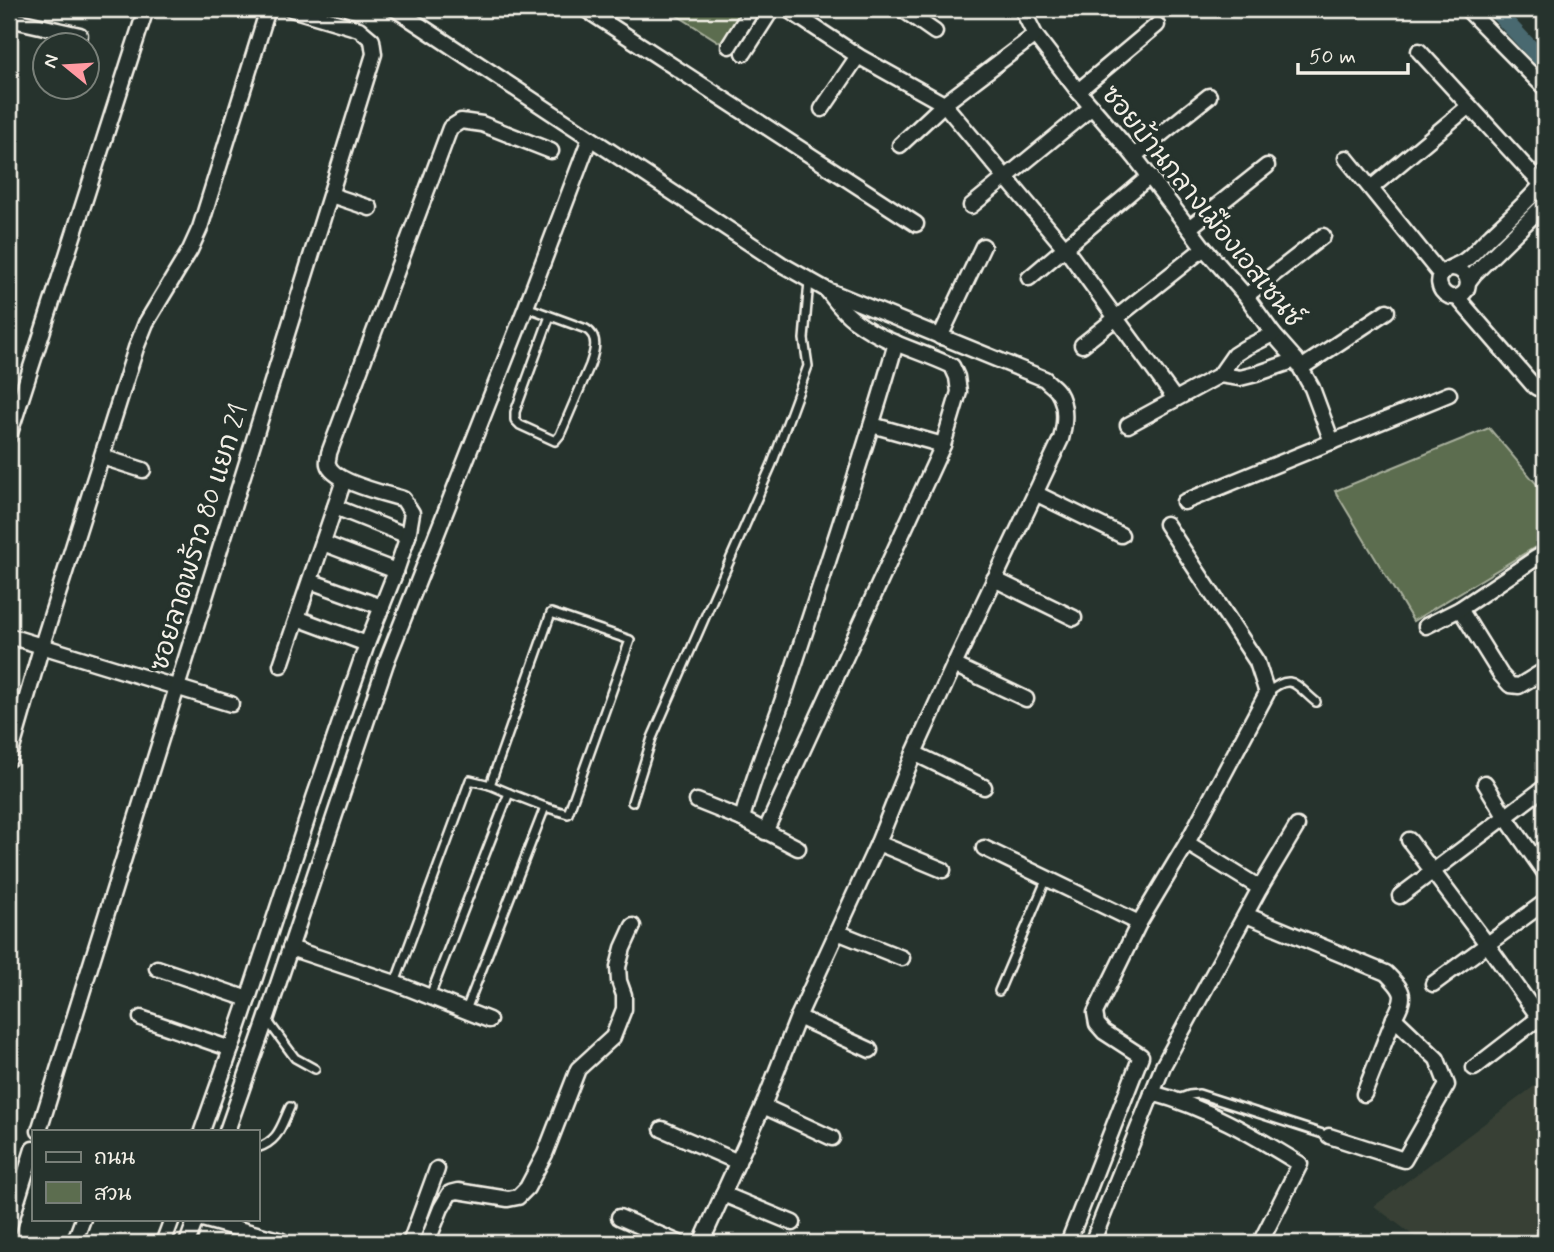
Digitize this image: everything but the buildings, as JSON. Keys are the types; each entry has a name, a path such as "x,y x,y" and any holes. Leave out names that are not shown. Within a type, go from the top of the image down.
{"street":[{"path":"9,436 146,9"},
{"path":"9,759 42,645 136,348 146,323 190,250 200,228 268,9"},
{"name":"ซอยลาดพร้าว 80 แยก 21","path":"39,1130 374,54 372,40 359,29 291,9"},
{"path":"395,9 781,264 827,290 1045,379 1058,392 1065,422 1061,439 914,753 878,843 701,1243"},
{"path":"585,9 916,224"},
{"path":"729,46 752,9"},
{"path":"744,53 772,9"},
{"path":"788,9 858,56 944,104 1065,248 1175,400"},
{"path":"902,9 935,32"},
{"path":"1467,9 1545,88"},
{"name":"ซอยบ้านกลางเมืองเอสเซนซ์","path":"1026,11 1035,35 1078,91 1135,156 1204,248 1246,296 1298,364 1312,388 1332,442"},
{"path":"9,19 67,32"},
{"path":"1078,91 1157,25"},
{"path":"900,145 944,104 1035,35"},
{"path":"1419,51 1544,184 1465,260 1447,272 1439,285 1448,296 1457,297 1533,385 1537,388 1545,385"},
{"path":"822,109 858,56"},
{"path":"1135,156 1209,96"},
{"path":"1371,188 1469,106"},
{"path":"971,206 1092,107"},
{"path":"202,1130 314,798 408,536 412,513 403,499 344,480 333,472 328,464 329,453 450,128 461,121 482,124 551,151"},
{"path":"227,1130 386,663 590,138"},
{"path":"1346,158 1447,272"},
{"path":"1189,228 1267,166"},
{"path":"1029,278 1150,176"},
{"path":"331,195 370,208"},
{"path":"1457,297 1465,291 1475,273 1545,204"},
{"path":"1246,296 1324,236"},
{"path":"940,337 983,246"},
{"path":"1082,345 1204,248"},
{"path":"1447,272 1462,270 1468,282"},
{"path":"765,832 943,445 959,392 952,366 858,324 841,309 827,290"},
{"path":"1220,375 1240,378 1298,364 1387,311"},
{"path":"1128,425 1220,375 1234,355 1273,334"},
{"path":"742,819 872,425 896,343"},
{"path":"1184,502 1449,394"},
{"path":"872,425 943,445"},
{"path":"102,457 143,470"},
{"path":"281,665 344,480"},
{"path":"1035,493 1121,535"},
{"path":"335,507 408,536"},
{"path":"1163,1066 1141,1056 1104,1032 1097,1024 1095,1013 1139,923 1187,843 1267,693 1257,662 1166,524"},
{"path":"323,543 396,571"},
{"path":"1426,626 1460,610 1545,553"},
{"path":"994,579 1074,618"},
{"path":"310,581 382,607"},
{"path":"1460,610 1500,676 1510,685 1518,685 1545,670"},
{"path":"297,618 367,645"},
{"path":"9,636 231,704"},
{"path":"954,664 1026,699"},
{"path":"914,753 984,787"},
{"path":"1485,783 1545,873"},
{"path":"1400,896 1545,787"},
{"path":"697,801 742,819 798,848"},
{"path":"1092,1243 1163,1066 1297,826"},
{"path":"1409,840 1543,1019 1474,1068"},
{"path":"878,843 943,870"},
{"path":"1187,843 1260,888"},
{"path":"984,848 1139,923"},
{"path":"1433,984 1545,902"},
{"path":"1246,915 1386,973 1399,986 1403,994 1400,1007 1364,1094"},
{"path":"427,1243 450,1193 458,1191 512,1199 523,1194 527,1188 545,1154 578,1069 613,1037 624,1009 618,967 633,926"},
{"path":"837,932 902,958"},
{"path":"290,948 395,983 489,1020"},
{"path":"157,968 248,999"},
{"path":"799,1017 870,1050"},
{"path":"141,1018 231,1049"},
{"path":"1329,1136 1404,1160 1447,1085 1437,1059 1394,1018"},
{"path":"1068,1243 1141,1056"},
{"path":"1152,1093 1177,1099 1205,1111 1300,1164 1260,1243"},
{"path":"763,1106 832,1138"},
{"path":"662,1129 738,1162"},
{"path":"9,1227 32,1152"},
{"path":"410,1243 438,1169"},
{"path":"723,1194 793,1223"},
{"path":"619,1217 679,1243"},
{"path":"74,1243 83,1220"},
{"path":"163,1243 172,1220"},
{"path":"187,1243 196,1220"},
{"path":"206,1220 282,1241"}],"lane":[{"path":"632,802 652,738 772,464 808,366 804,339 809,280"},
{"path":"526,307 550,316 592,333 595,343 590,365 555,441 520,425 515,420 515,412 550,316"},
{"path":"395,983 470,780 568,814 630,640 551,613 490,785"},
{"path":"1267,693 1278,683 1287,682 1298,685 1316,702"},
{"path":"430,996 509,793"},
{"path":"466,1010 545,807"},
{"path":"999,990 1047,878"},
{"path":"266,1020 295,1058 315,1069"},
{"path":"1177,1099 1199,1094 1329,1136"},
{"path":"259,1146 271,1142 277,1135 290,1107"}],"shaded area":[{"path":"1545,1078 1545,1243 1423,1243 1374,1206"}],"green space":[{"path":"667,9 757,9 732,50"},
{"path":"1489,428 1545,494 1545,541 1413,621 1335,491"}],"waterway":[{"path":"1494,9 1545,63"}]}
